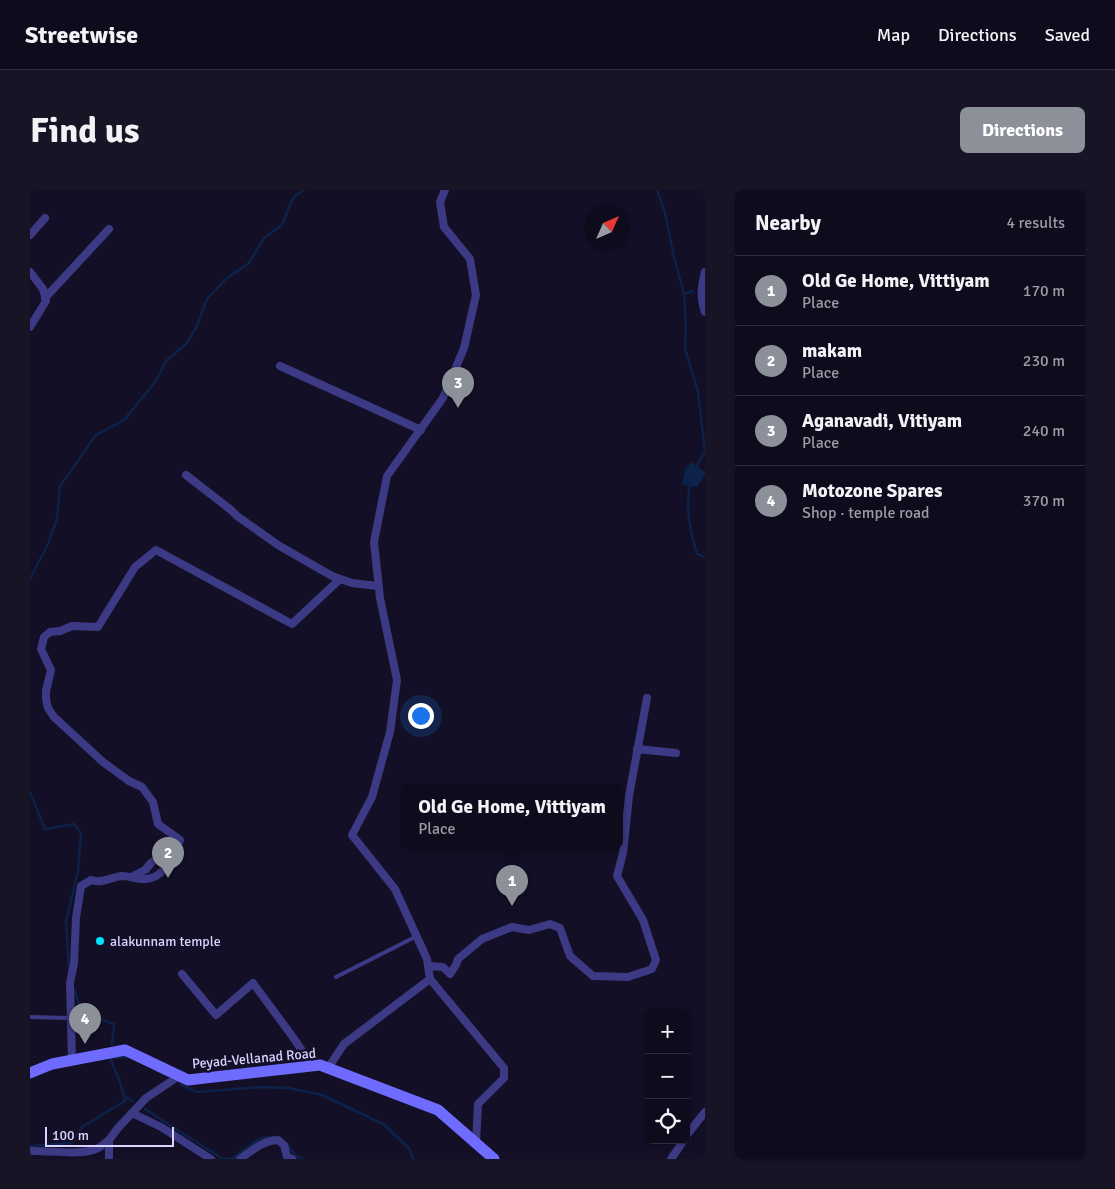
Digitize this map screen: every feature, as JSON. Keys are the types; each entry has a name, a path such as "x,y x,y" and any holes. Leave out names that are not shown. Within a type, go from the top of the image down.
{"main road":[{"name":"Peyad-Vellanad Road","path":"30,1073 72,1056 125,1050 188,1080 320,1065 438,1110 494,1159"}],"street":[{"path":"445,190 440,202 444,227 470,259 476,295 464,348 443,398 387,476 374,542 378,586 397,680 390,732 372,797 352,835 395,889 428,959 430,979 504,1068 504,1078 478,1104 476,1143"},
{"path":"30,235 45,218"},
{"path":"45,298 109,229"},
{"path":"30,272 43,289 46,301 30,327"},
{"path":"705,272 701,286 701,301 705,312"},
{"path":"280,366 420,430"},
{"path":"186,475 232,510 237,516 278,545 336,578 352,583 378,586"},
{"path":"72,1056 71,983 76,918 82,886 91,880 98,882 116,877 133,876 144,879 156,876 170,862 180,840 158,824 153,802 142,787 129,781 103,762 54,718 48,708 46,699 51,670 42,649 44,637 50,632 60,631 72,626 98,627 135,567 156,550 292,624 336,578"},
{"path":"623,845 629,796 647,698"},
{"path":"637,749 676,753"},
{"path":"428,966 443,966 450,974 456,966 458,959 482,939 512,927 529,930 550,924 560,928 570,956 593,976 628,977 652,969 656,960 643,920 617,876 622,849"},
{"path":"133,876 145,870 152,862"},
{"path":"182,974 216,1015 253,983 296,1040 312,1066"},
{"path":"328,1068 344,1044 430,979"},
{"path":"30,1151 70,1153 99,1148 109,1140 146,1098 180,1076"},
{"path":"690,1131 705,1112"},
{"path":"132,1113 161,1127 210,1159"},
{"path":"109,1140 109,1159"},
{"path":"240,1159 268,1140 278,1140 284,1145 288,1157 292,1159"},
{"path":"671,1159 681,1144"}],"lane":[{"path":"336,978 417,936"},
{"path":"30,1018 71,1018"}],"water":[{"path":"691,462 705,472 697,487 682,485 685,469"}],"waterway":[{"path":"30,579 48,544 57,519 60,486 96,435 124,420 156,381 166,361 187,343 196,328 207,299 226,279 249,263 264,238 282,225 292,200 304,190"},
{"path":"657,190 665,213 684,294 685,348 698,392 705,451 696,468"},
{"path":"684,294 693,291"},
{"path":"690,485 688,502 690,529 697,554 705,557"},
{"path":"30,792 45,829 74,824 81,833 78,871 66,922 69,971"},
{"path":"74,989 82,1012 114,1024 112,1045"},
{"path":"30,1146 71,1143 82,1127 125,1101 120,1082 110,1058 130,1057"},
{"path":"157,1071 167,1076"},
{"path":"180,1084 196,1092 261,1087 289,1088 322,1095 383,1124 409,1148 413,1159"},
{"path":"124,1096 133,1101"},
{"path":"145,1109 223,1159 233,1158 261,1138 273,1137"},
{"path":"286,1143 295,1155 303,1159"}],"place":[{"name":"Aganavadi, Vitiyam","path":"458,408"},
{"name":"makam","path":"168,878"},
{"name":"Old Ge Home, Vittiyam","path":"512,906"},
{"name":"alakunnam temple","path":"100,941"},
{"name":"Motozone Spares","path":"85,1044"}]}
